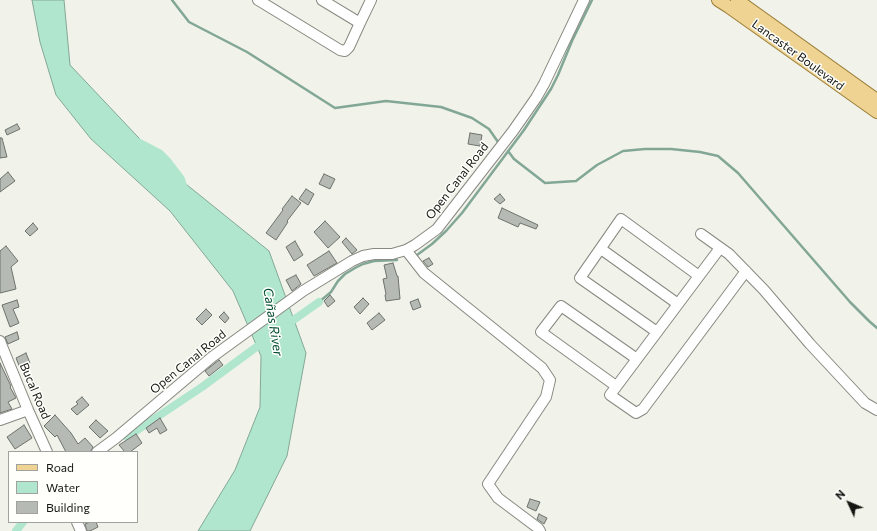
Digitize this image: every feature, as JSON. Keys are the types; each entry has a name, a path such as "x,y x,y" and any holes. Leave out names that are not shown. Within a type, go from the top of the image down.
{"main road":[{"name":"Lancaster Boulevard","path":"718,0 877,112"},
{"name":"Lancaster Boulevard","path":"737,0 877,100"}],"street":[{"path":"259,0 340,50 344,51 349,48 371,0"},
{"path":"322,0 360,23"},
{"name":"Open Canal Road","path":"98,451 116,438 196,370 304,291 352,261 363,256 374,254 392,254 406,250 437,229 513,131 536,98 584,0"},
{"path":"657,332 580,278 621,219 699,276"},
{"path":"701,234 729,254 764,290 810,344 865,403 877,410"},
{"path":"720,248 610,395 636,413 643,409 746,271"},
{"path":"601,249 678,304"},
{"path":"406,250 424,273 542,368 550,380 546,397 488,484 498,498 540,531"},
{"path":"616,386 541,332 561,306 637,359"},
{"name":"Bucal Road","path":"0,340 28,410 47,451"},
{"path":"0,420 28,410"}],"water":[{"path":"32,0 64,0 70,65 171,172 269,251 306,353 287,456 250,531 198,531 235,470 260,407 261,356 233,291 170,211 91,139 56,95 40,42"}],"building":[{"path":"17,124 20,129 7,135 5,130"},
{"path":"470,133 482,135 480,146 468,144"},
{"path":"0,138 2,138 7,157 0,158"},
{"path":"8,172 15,181 0,192 0,179"},
{"path":"324,174 335,179 330,189 319,184"},
{"path":"306,189 314,194 308,205 299,199"},
{"path":"500,194 505,200 500,204 494,199"},
{"path":"292,196 301,203 287,221 288,222 276,240 266,233"},
{"path":"502,208 538,225 536,229 520,223 518,227 498,218"},
{"path":"325,221 340,237 328,248 314,232"},
{"path":"33,223 38,229 30,236 25,231"},
{"path":"346,238 357,250 352,254 342,242"},
{"path":"295,241 303,255 294,261 286,247"},
{"path":"6,246 18,261 11,267 16,289 0,293 0,251"},
{"path":"329,251 337,263 314,276 307,265"},
{"path":"429,258 433,264 428,267 423,261"},
{"path":"393,263 398,276 400,299 386,301 383,279 387,278 384,265"},
{"path":"296,275 301,284 292,291 286,280"},
{"path":"330,295 335,301 328,307 324,301"},
{"path":"363,298 369,304 360,314 354,307"},
{"path":"418,299 421,307 413,310 410,302"},
{"path":"17,300 19,307 13,309 19,323 10,327 2,305"},
{"path":"206,309 212,315 202,325 196,319"},
{"path":"224,312 229,318 225,323 219,317"},
{"path":"379,313 385,320 372,330 367,323"},
{"path":"17,332 19,339 8,344 5,337"},
{"path":"26,353 30,363 20,368 16,358"},
{"path":"219,360 223,365 209,376 205,371"},
{"path":"0,363 16,398 8,402 12,409 0,413"},
{"path":"82,397 89,405 77,415 71,409 78,404 76,402"},
{"path":"55,415 71,433 78,444 85,438 93,447 91,451 65,451 57,435 55,437 44,426"},
{"path":"160,418 167,430 160,434 157,428 149,433 146,428"},
{"path":"96,420 108,431 100,438 89,427"},
{"path":"24,425 32,438 15,449 7,437"},
{"path":"136,434 142,443 131,451 124,451 119,445"},
{"path":"530,499 540,502 536,511 527,507"},
{"path":"539,514 547,518 544,524 537,519"},
{"path":"96,523 98,527 87,531 85,524"}],"waterway":[{"path":"172,0 189,22 247,52 335,108 386,101 441,107 472,118 489,129 498,142"},
{"path":"417,255 446,231 462,213 524,130 551,89 592,0"},
{"name":"Cañas River","path":"137,145 158,156 165,163 178,180 182,192"},
{"path":"508,151 514,159 545,183 576,181 597,165 623,151 671,149 700,152 718,156 738,173 850,302 877,328"},
{"path":"319,302 331,292 338,281 345,274 355,268 374,261 397,260"},
{"path":"285,326 319,302"},
{"path":"127,437 202,387 266,340"},
{"path":"16,531 22,523"}]}
